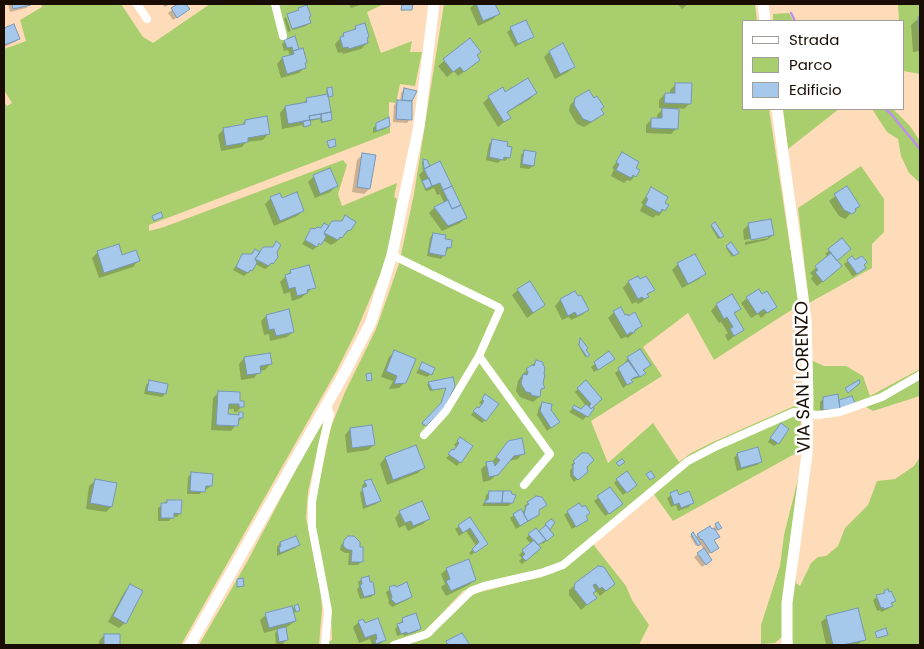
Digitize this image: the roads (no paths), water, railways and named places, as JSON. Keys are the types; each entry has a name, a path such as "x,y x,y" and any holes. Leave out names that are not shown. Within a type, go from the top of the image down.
{"street":[{"path":"137,4 146,19"},
{"path":"275,4 282,36"},
{"path":"190,645 344,374 371,322 392,255 419,126 434,4"},
{"path":"763,4 766,20"},
{"name":"VIA SAN LORENZO","path":"777,110 806,320 807,454 787,603 787,645"},
{"path":"392,255 500,309 479,356 446,411 424,435"},
{"path":"479,356 550,454 524,485"},
{"path":"394,645 427,634 471,591 484,586 541,573 563,565 688,461 717,446 794,412 807,412 818,415 840,412 882,397 920,375"},
{"path":"325,645 328,611 312,527 312,502 330,414 326,404"}],"waterway":[{"path":"791,13 794,20"},
{"path":"886,110 920,149"}]}
